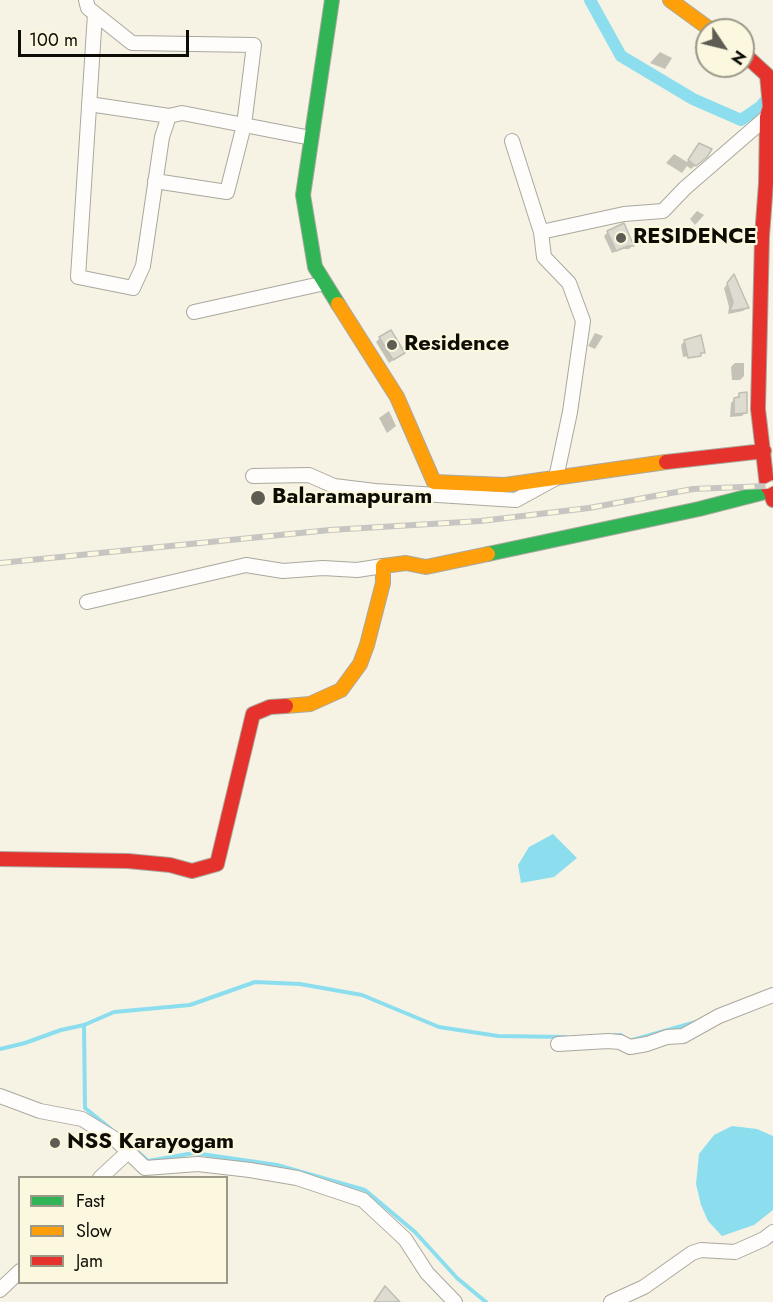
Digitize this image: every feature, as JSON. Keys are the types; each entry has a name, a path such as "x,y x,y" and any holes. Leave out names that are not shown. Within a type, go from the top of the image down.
{"street":[{"path":"86,0 88,8 132,43 254,45 244,125 227,192 155,182"},
{"path":"332,0 303,195 315,267 397,397 434,482 504,485 695,458 764,451"},
{"path":"670,0 695,18"},
{"path":"95,14 78,278 132,288 143,266 162,137 169,116"},
{"path":"87,602 246,565 283,572 323,568 357,570 406,563 426,567 772,494 767,486 758,409 762,236 769,181 770,72 755,62"},
{"path":"89,104 169,116 182,113 311,138"},
{"path":"541,232 624,214 663,211 769,112"},
{"path":"253,476 309,475 334,486 375,491 516,500 556,478 570,412 584,321 568,282 544,257 541,232 512,141"},
{"path":"194,312 325,283"},
{"path":"0,859 128,861 170,865 192,871 218,864 253,714 270,707 310,704 341,690 360,664 367,645 382,583 383,566"},
{"path":"558,1044 608,1041 620,1042 630,1047 667,1037 683,1036 719,1016 773,995"},
{"path":"0,1096 40,1111 82,1119 115,1139 145,1168 198,1164 250,1170 297,1178 363,1200 405,1239 427,1273 455,1302"},
{"path":"102,1176 128,1152"},
{"path":"611,1302 644,1287 692,1253 701,1250 735,1252 764,1239 773,1232"},
{"path":"0,1290 18,1273"}],"water":[{"path":"553,834 577,858 554,877 521,883 518,865 529,847"},
{"path":"732,1126 757,1129 773,1136 773,1210 754,1225 722,1236 708,1221 696,1184 699,1154 714,1135"}],"building":[{"name":"Residence","path":"699,143 712,149 707,157 696,166 688,160"},
{"name":"RESIDENCE","path":"624,223 634,246 616,251 607,231"},
{"path":"734,274 749,308 730,311 733,302 727,283"},
{"name":"Residence","path":"391,330 405,353 393,360 379,337"},
{"path":"701,335 705,353 688,358 684,340"},
{"path":"747,392 747,413 734,414 734,398 739,397 739,393"},
{"path":"385,1286 400,1302 374,1302"}],"waterway":[{"path":"590,0 621,56 693,99 741,120 760,107 770,95"},
{"path":"0,1049 84,1025 114,1012 190,1005 255,982 300,984 362,995 439,1027 498,1036 565,1037"},
{"path":"615,1035 621,1035 629,1041 696,1022"},
{"path":"84,1025 85,1108 111,1129"},
{"path":"138,1152 148,1161 194,1153 277,1165 365,1190 415,1232 457,1278 486,1302"}],"railway":[{"path":"0,563 330,530 481,521 589,508 693,489 767,486 773,483"}],"traffic: fast":[{"path":"332,0 303,195 315,267 338,304"},
{"path":"488,554 699,509 773,490"}],"traffic: slow":[{"path":"670,0 695,18"},
{"path":"338,304 397,397 434,482 505,485 666,462"},
{"path":"286,706 310,704 341,690 360,664 383,583 383,566 406,563 426,567 488,554"}],"traffic: jam":[{"path":"755,64 767,75 770,107 767,117 762,236 758,409 767,486 773,500"},
{"path":"666,462 764,451"},
{"path":"0,859 128,861 170,865 192,871 217,864 253,714 270,707 286,706"}],"place":[{"name":"RESIDENCE","path":"621,238"},
{"name":"Residence","path":"392,345"},
{"name":"Balaramapuram","path":"258,498"},
{"name":"NSS Karayogam","path":"55,1143"}]}
